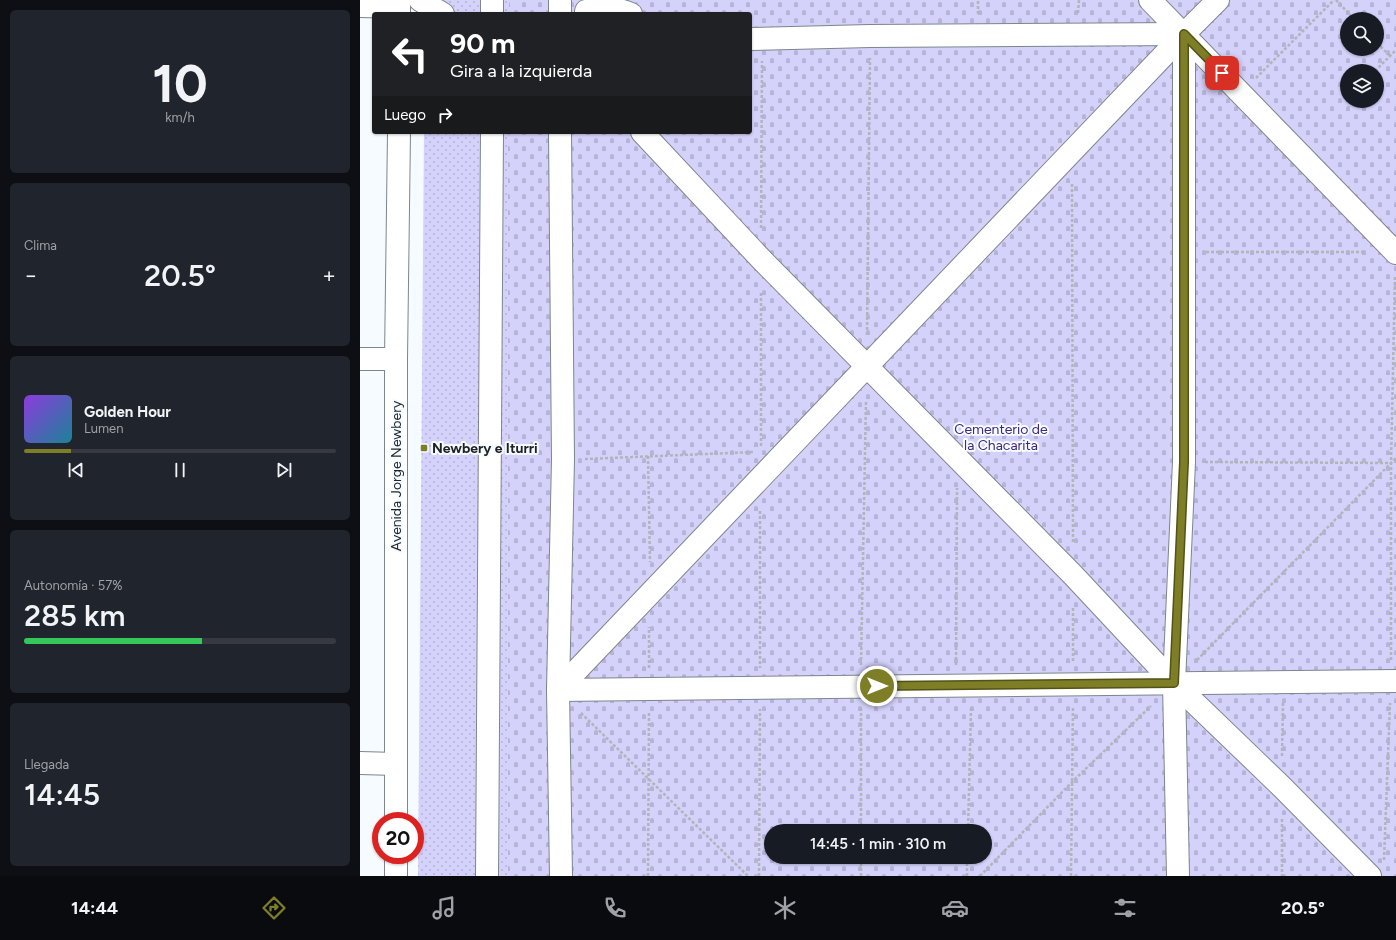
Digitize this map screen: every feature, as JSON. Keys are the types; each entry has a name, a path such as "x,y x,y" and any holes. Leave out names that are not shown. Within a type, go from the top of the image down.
{"main road":[{"path":"420,0 440,12"},
{"path":"492,0 492,12"},
{"path":"560,0 560,12"},
{"path":"1150,0 1396,253"},
{"path":"558,690 1218,0"},
{"path":"360,6 399,7"},
{"path":"588,8 619,9 626,12"},
{"path":"756,39 870,36 1184,34"},
{"path":"1178,876 1174,683 1184,462 1184,34"},
{"name":"Avenida Jorge Newbery","path":"396,812 396,359 399,134"},
{"path":"487,876 492,134"},
{"path":"560,134 563,459 558,690 561,876"},
{"path":"644,134 761,259 1073,575 1174,683 1282,787 1377,868"},
{"path":"360,359 396,359"},
{"path":"558,690 1394,681"},
{"path":"360,763 396,764"},
{"path":"396,864 396,876"}],"path":[{"path":"1241,92 1335,0 1347,12"},
{"path":"563,459 761,452 761,259 756,39"},
{"path":"1384,50 1390,56"},
{"path":"1382,64 1396,50"},
{"path":"1072,152 1074,684 1072,876"},
{"path":"1184,252 1396,253 1391,463 1394,681 1377,868"},
{"path":"958,458 968,824"},
{"path":"980,876 1072,782 1174,683 1396,458"},
{"path":"1184,462 1391,463"},
{"path":"759,876 760,478"},
{"path":"861,687 861,824"},
{"path":"558,690 748,876"},
{"path":"861,864 861,876"},
{"path":"967,864 967,876"}],"green space":[{"path":"425,0 509,0 509,12 424,12"},
{"name":"Cementerio de la Chacarita","path":"509,0 1396,0 1396,876 508,876 508,134 752,134 752,12 509,12"},
{"path":"424,134 508,134 508,876 418,876 418,864 424,864 424,812 419,812"}],"place":[{"name":"Newbery e Iturri","path":"424,448"}],"route":[{"path":"877,686 1174,683 1184,462 1184,34 1222,73"}]}
